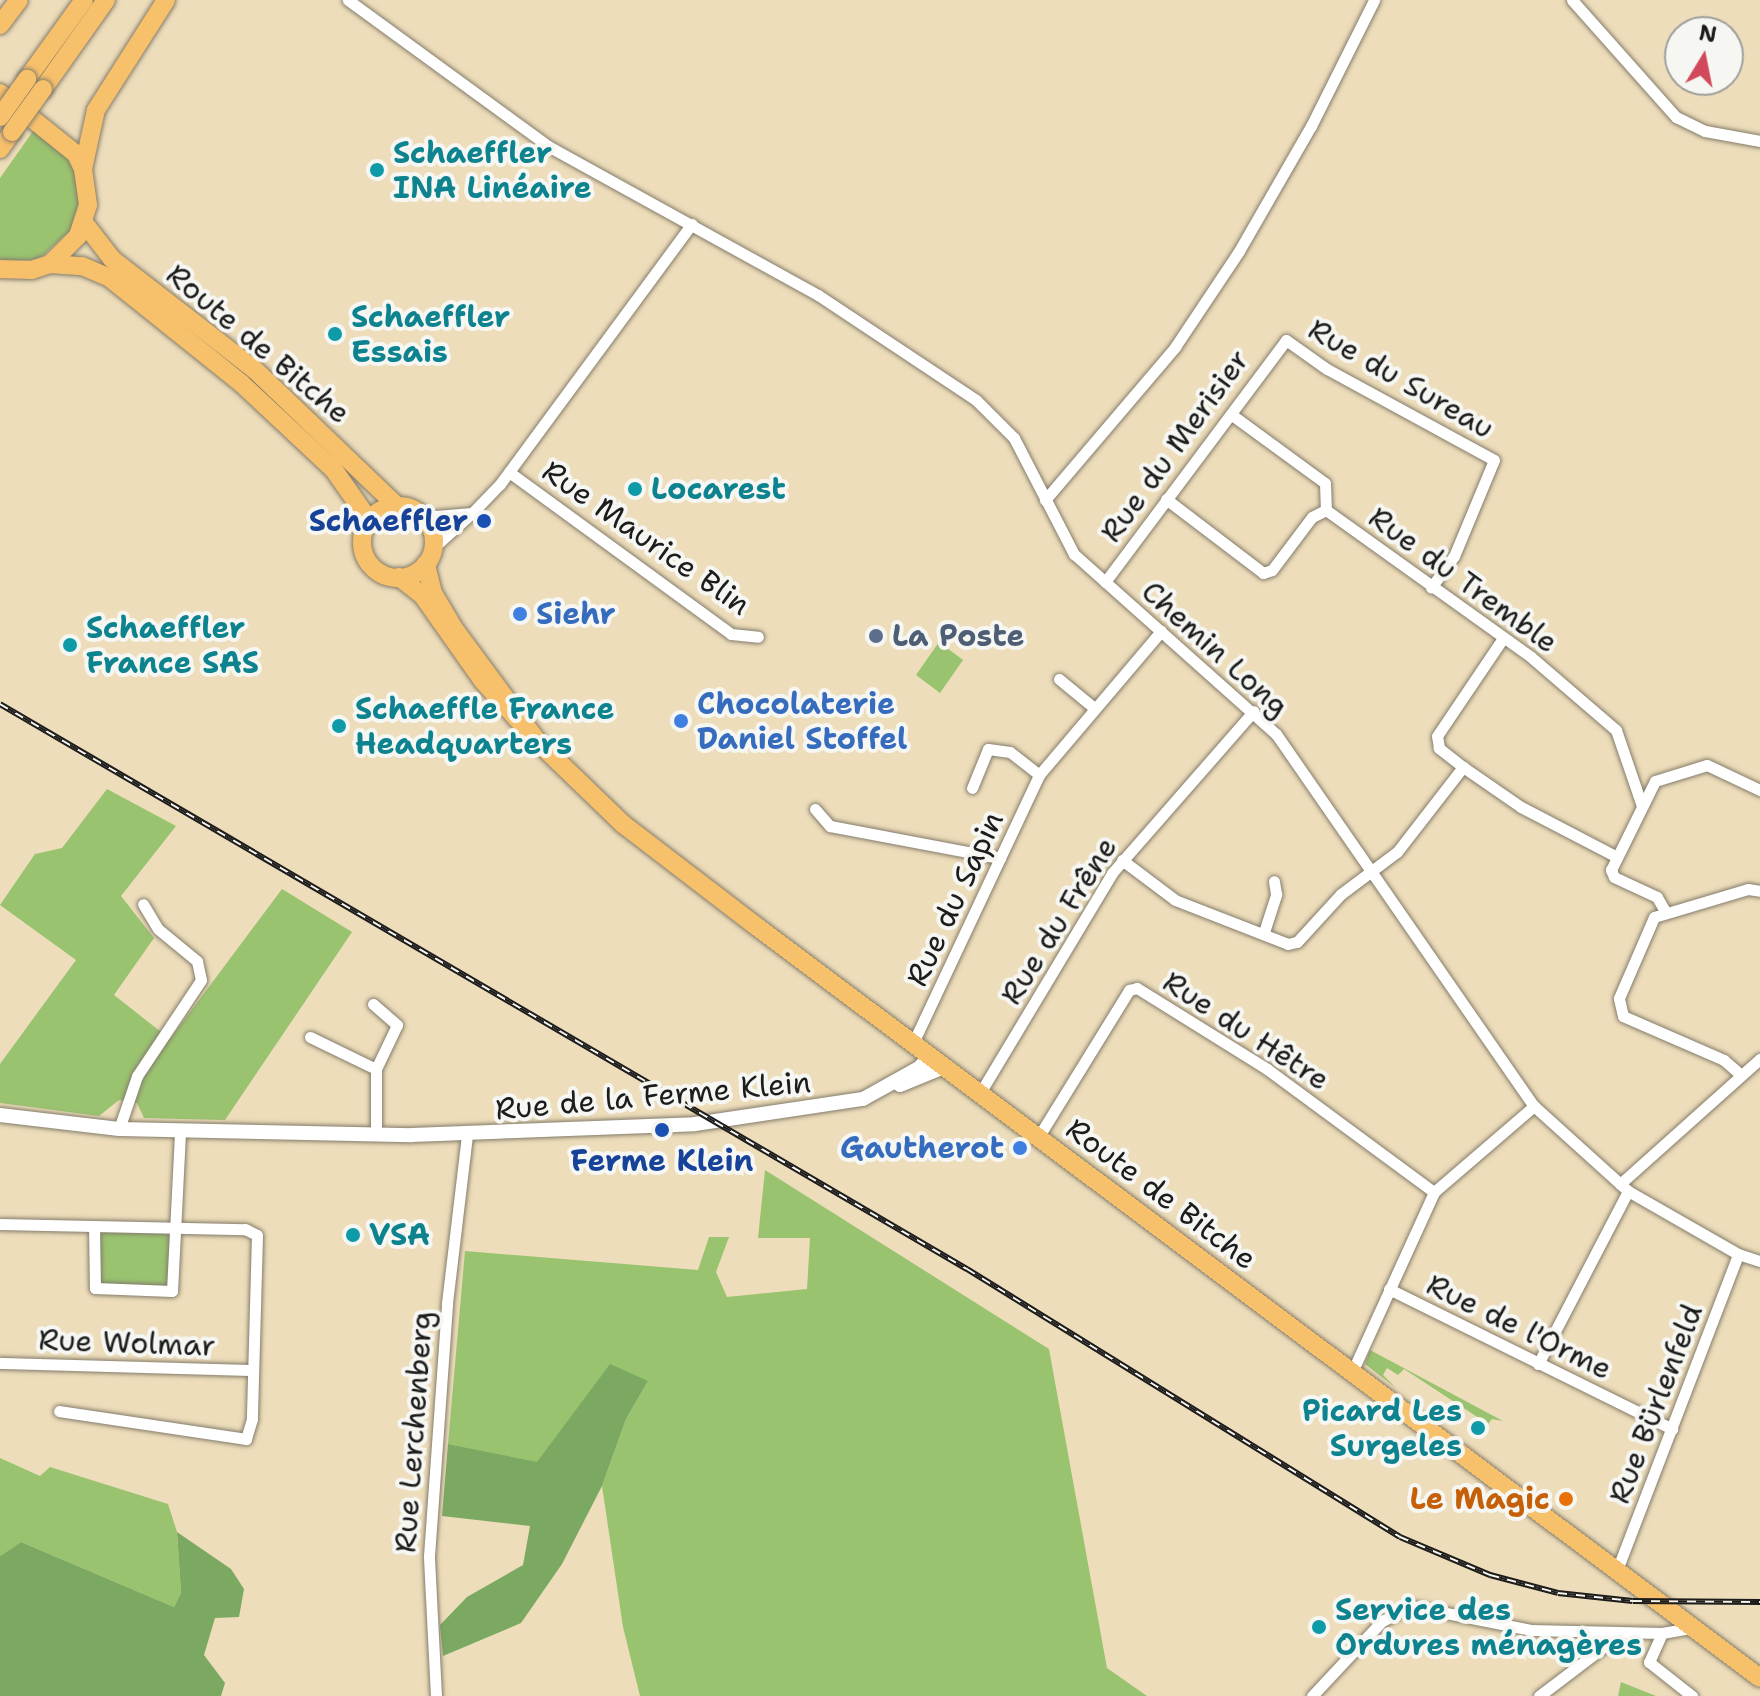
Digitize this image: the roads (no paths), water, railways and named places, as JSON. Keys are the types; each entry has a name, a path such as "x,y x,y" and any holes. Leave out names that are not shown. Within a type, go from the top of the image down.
{"main road":[{"path":"0,25 19,0"},
{"path":"0,149 84,0"},
{"path":"0,117 35,84 106,0"},
{"path":"50,264 68,250 85,224 83,169 96,110 166,0"},
{"path":"0,93 66,143 83,169"},
{"name":"Route de Bitche","path":"85,224 99,248 265,379 397,506"},
{"name":"Route de Bitche","path":"0,269 32,270 50,264 94,270 134,297 241,383 334,470 369,520"},
{"path":"397,506 424,517 430,556 399,577 379,572 366,558 363,536 369,520 397,506"},
{"name":"Route de Bitche","path":"430,556 433,593 455,630 538,742"},
{"name":"Route de Bitche","path":"399,577 423,596 483,681 538,742 623,824 1760,1678"}],"street":[{"name":"Chemin Long","path":"348,0 548,146 818,295 966,392 1014,438 1074,554 1254,711 1322,797 1466,1016 1534,1106 1624,1188 1738,1254 1760,1261"},
{"path":"1045,500 1175,347 1239,251 1311,126 1374,0"},
{"path":"1572,0 1676,117 1705,131 1760,141"},
{"path":"430,556 509,472 692,224"},
{"name":"Rue du Merisier","path":"1105,582 1286,340"},
{"name":"Rue du Sureau","path":"1286,340 1327,369 1494,460 1454,556 1431,588"},
{"name":"Rue du Tremble","path":"1232,415 1325,483 1326,510 1503,638 1616,730 1642,806"},
{"name":"Rue Maurice Blin","path":"509,472 731,634 758,637"},
{"path":"1166,499 1263,573 1272,570 1312,517 1326,510"},
{"path":"424,517 472,513"},
{"name":"Rue du Sapin","path":"913,1043 1039,775 1093,707 1161,631"},
{"path":"1503,638 1437,736 1439,748 1521,807 1617,857"},
{"path":"1059,679 1093,707"},
{"name":"Rue du Frêne","path":"980,1093 1122,860 1254,711"},
{"name":"Rue du Sapin","path":"972,788 988,749 1010,752 1039,775"},
{"path":"1665,911 1657,897 1614,877 1611,870 1655,781 1707,765 1760,790"},
{"path":"1122,860 1175,900 1264,932 1288,944 1297,942 1341,894 1397,852 1463,767"},
{"path":"815,809 830,826 1000,858"},
{"path":"1264,932 1276,894 1274,881"},
{"path":"1741,1075 1724,1060 1623,1016 1619,998 1654,917 1665,911 1748,889 1760,891"},
{"path":"119,1129 137,1076 201,980 197,961 158,929 143,904"},
{"name":"Rue du Hêtre","path":"1039,1136 1129,990 1137,988 1267,1069 1434,1192"},
{"path":"373,1004 397,1025 376,1069 376,1131"},
{"path":"310,1037 376,1069"},
{"path":"1538,1364 1624,1188 1760,1059"},
{"name":"Rue de la Ferme Klein","path":"0,1115 119,1129 376,1131 461,1136 715,1122 832,1107 924,1079 937,1061"},
{"path":"1353,1370 1434,1192 1534,1106"},
{"path":"94,1226 95,1288 163,1293 175,1288 180,1131"},
{"name":"Rue Lerchenberg","path":"436,1696 429,1556 461,1136"},
{"path":"0,1224 251,1230 257,1235 252,1419 246,1439 59,1411"},
{"name":"Rue Bürlenfeld","path":"1617,1570 1738,1254"},
{"name":"Rue de l'Orme","path":"1389,1289 1672,1429"},
{"name":"Rue Wolmar","path":"0,1363 253,1370"},
{"path":"1312,1696 1382,1621 1411,1606 1531,1630 1662,1633 1695,1627"},
{"path":"1539,1696 1623,1632"},
{"path":"1662,1633 1649,1662 1692,1696"}],"railway":[{"path":"0,704 967,1269 1400,1537 1490,1575 1558,1593 1633,1601 1760,1602"}],"place":[{"name":"Schaeffler INA Linéaire","path":"377,170"},
{"name":"Schaeffler Essais","path":"335,334"},
{"name":"Locarest","path":"635,489"},
{"name":"Schaeffler","path":"484,521"},
{"name":"Siehr","path":"520,614"},
{"name":"La Poste","path":"876,636"},
{"name":"Schaeffler France SAS","path":"70,645"},
{"name":"Chocolaterie Daniel Stoffel","path":"681,721"},
{"name":"Schaeffle France Headquarters","path":"339,726"},
{"name":"Ferme Klein","path":"662,1130"},
{"name":"Gautherot","path":"1020,1148"},
{"name":"VSA","path":"353,1235"},
{"name":"Picard Les Surgeles","path":"1478,1428"},
{"name":"Le Magic","path":"1566,1499"},
{"name":"Service des Ordures ménagères","path":"1319,1627"}]}
